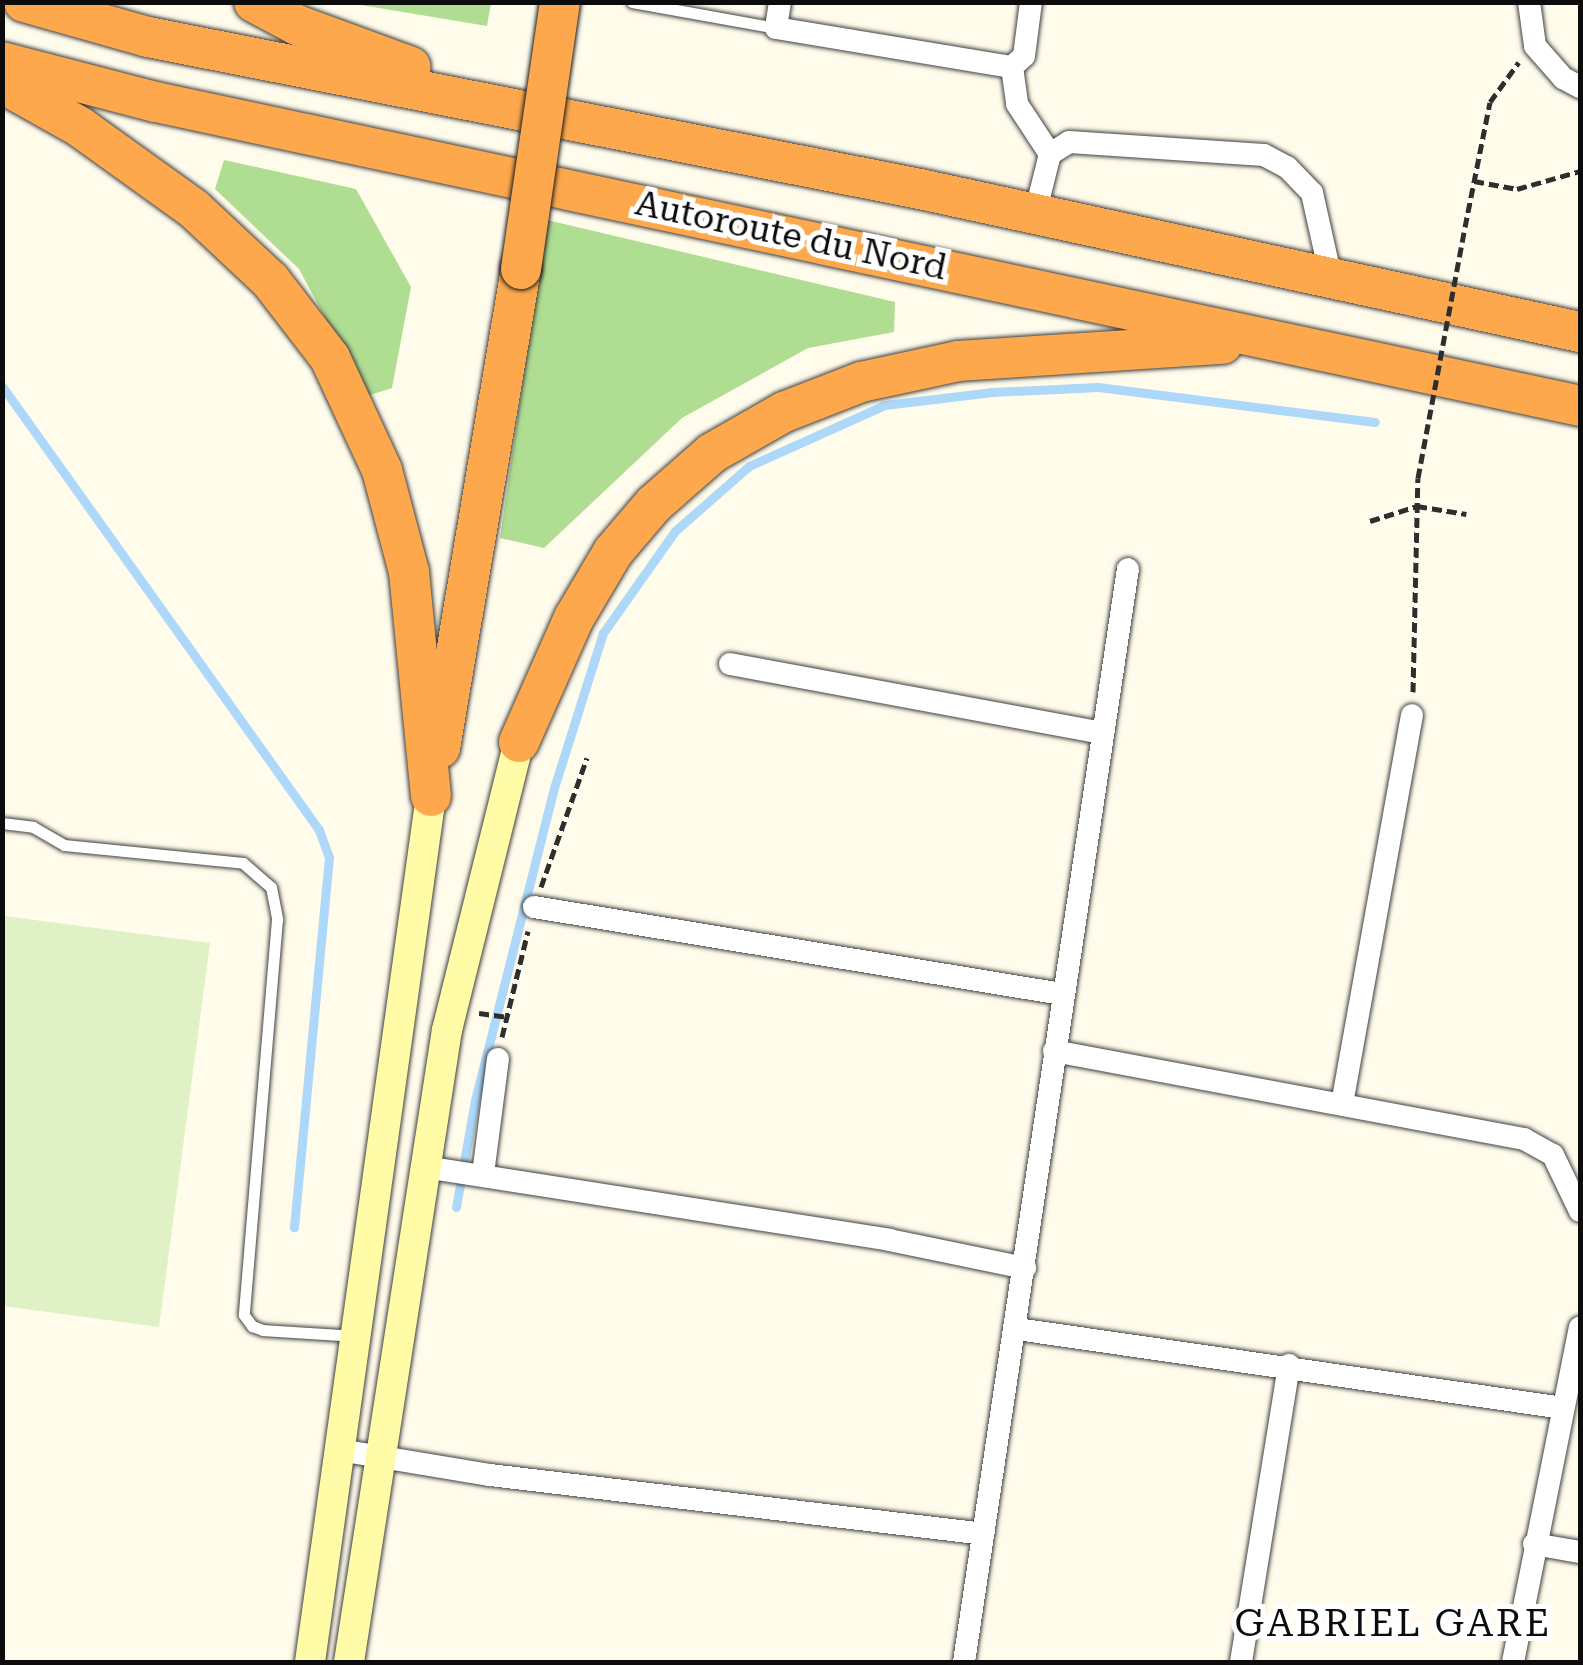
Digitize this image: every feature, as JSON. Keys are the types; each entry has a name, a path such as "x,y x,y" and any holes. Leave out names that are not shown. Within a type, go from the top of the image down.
{"highway":[{"name":"Autoroute du Nord","path":"24,2 148,37 493,102 1580,332"},
{"path":"254,2 297,25 493,102"},
{"path":"431,796 521,269 560,3"},
{"name":"Autoroute du Nord","path":"2,62 156,102 1580,406"},
{"path":"2,83 80,126 194,209 270,280 330,358 382,470 409,572 431,796"},
{"path":"519,742 574,618 613,552 654,504 712,453 784,412 861,382 958,360 1276,341"}],"main road":[{"path":"349,1662 379,1456 434,1168 468,931 519,742"},
{"path":"310,1662 431,796"}],"street":[{"path":"780,2 776,28 1012,67 1020,64 1024,56 1031,2"},
{"path":"1529,2 1535,46 1564,78 1580,87"},
{"path":"1012,67 1017,104 1050,154"},
{"path":"1034,214 1050,154 1069,142 1264,155 1287,166 1312,193 1332,278"},
{"path":"964,1662 1018,1329 1062,994 1128,568"},
{"path":"730,664 1102,733"},
{"path":"1342,1104 1412,714"},
{"path":"534,908 1062,994"},
{"path":"1054,1051 1524,1139 1553,1156 1580,1211"},
{"path":"480,1174 498,1059"},
{"path":"434,1168 888,1240 1025,1268"},
{"path":"1513,1662 1580,1328"},
{"path":"1018,1329 1289,1365 1563,1408"},
{"path":"1241,1662 1289,1365"},
{"path":"340,1450 490,1475 983,1534"},
{"path":"1534,1544 1580,1552"}],"lane":[{"path":"632,2 776,28"},
{"path":"116,14 148,37"},
{"path":"2,823 33,827 64,845 243,863 271,887 277,919 244,1315 252,1326 264,1330 357,1336"}],"path":[{"path":"1412,714 1418,478 1490,102 1503,79 1535,46"},
{"path":"1474,182 1517,189 1580,172"},
{"path":"1370,521 1417,506 1466,514"},
{"path":"498,1059 534,908 587,758"},
{"path":"476,1013 506,1018"}],"green space":[{"path":"349,3 491,3 487,26"},
{"path":"224,160 356,189 411,287 392,388 367,396 299,269 215,189"},
{"path":"547,220 895,302 894,332 808,348 682,418 544,548 500,538"},
{"path":"4,916 210,943 159,1327 3,1306"}],"waterway":[{"path":"2,386 319,830 329,857 294,1227"},
{"path":"456,1207 475,1100 554,788 603,633 675,531 749,466 885,405 992,392 1098,387 1375,422"}],"district":[{"name":"GABRIEL GARE","path":"1393,1624"}]}
